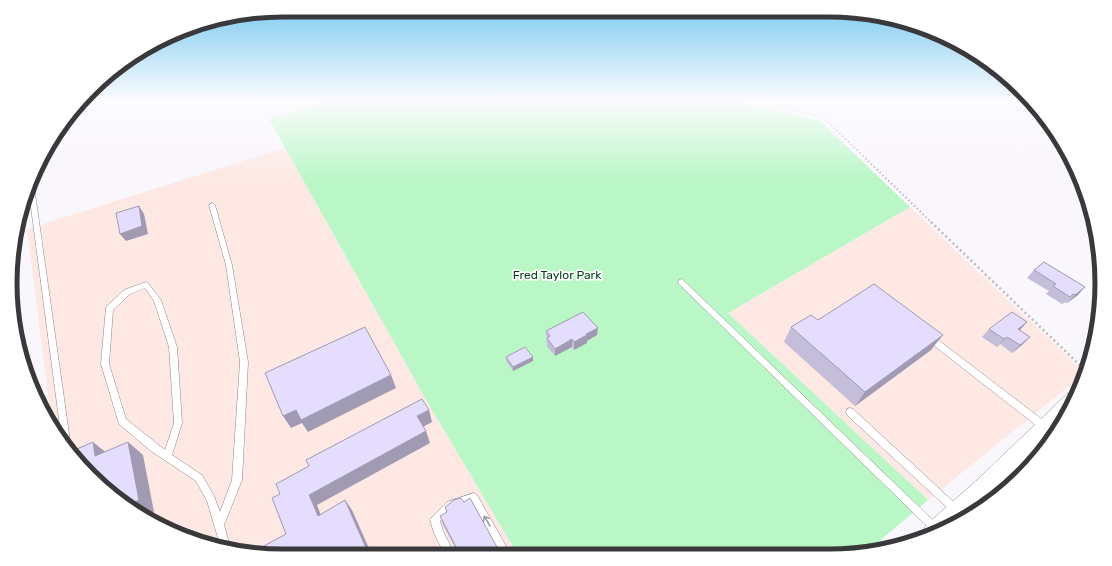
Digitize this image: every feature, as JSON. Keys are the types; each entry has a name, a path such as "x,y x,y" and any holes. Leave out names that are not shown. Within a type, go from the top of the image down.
{"main road":[{"path":"951,520 985,490 1058,417"}],"lane":[{"path":"32,194 65,436"},
{"path":"212,205 229,265 244,362 237,480 219,525"},
{"path":"681,282 932,528"},
{"path":"167,457 178,423 173,347 157,300 146,285 127,292 109,309 105,364 122,421 154,448 167,457 199,478 211,499 224,542"},
{"path":"922,332 1047,428"},
{"path":"850,412 959,512"},
{"path":"447,549 439,533 435,520 450,505 474,498 503,549"}],"path":[{"path":"833,126 1082,367"},
{"path":"1041,126 1048,132"}],"shaded area":[{"path":"285,148 425,398 514,549 283,549 248,547 214,540 181,529 165,522 135,504 108,483 83,458 62,431 50,411 27,229"},
{"path":"910,207 1081,369 1077,379 928,500 728,313"}],"green space":[{"name":"Fred Taylor Park","path":"273,126 826,126 910,207 728,313 928,500 874,545 829,549 514,549 425,398"}],"building":[{"path":"139,206 142,226 120,234 116,213"},
{"path":"1044,262 1085,287 1070,297 1053,286 1056,284 1034,270"},
{"path":"874,284 943,335 865,392 791,327 811,315 818,320"},
{"path":"583,312 598,328 574,342 572,339 555,349 547,338 550,336 546,331"},
{"path":"1012,312 1027,322 1018,329 1030,337 1020,345 1007,337 1004,339 989,329"},
{"path":"365,327 391,375 301,420 296,410 283,416 265,373"},
{"path":"525,347 533,357 513,367 506,357"},
{"path":"422,399 429,410 417,416 426,431 309,495 318,516 345,500 366,548 364,549 261,548 286,534 272,498 280,494 276,484 309,466 306,460"},
{"path":"93,442 95,456 128,442 139,500 133,503 121,494 95,471 76,449"},
{"path":"461,498 464,502 470,498 497,547 500,549 457,549 440,516 447,512 445,507 454,500"}]}
